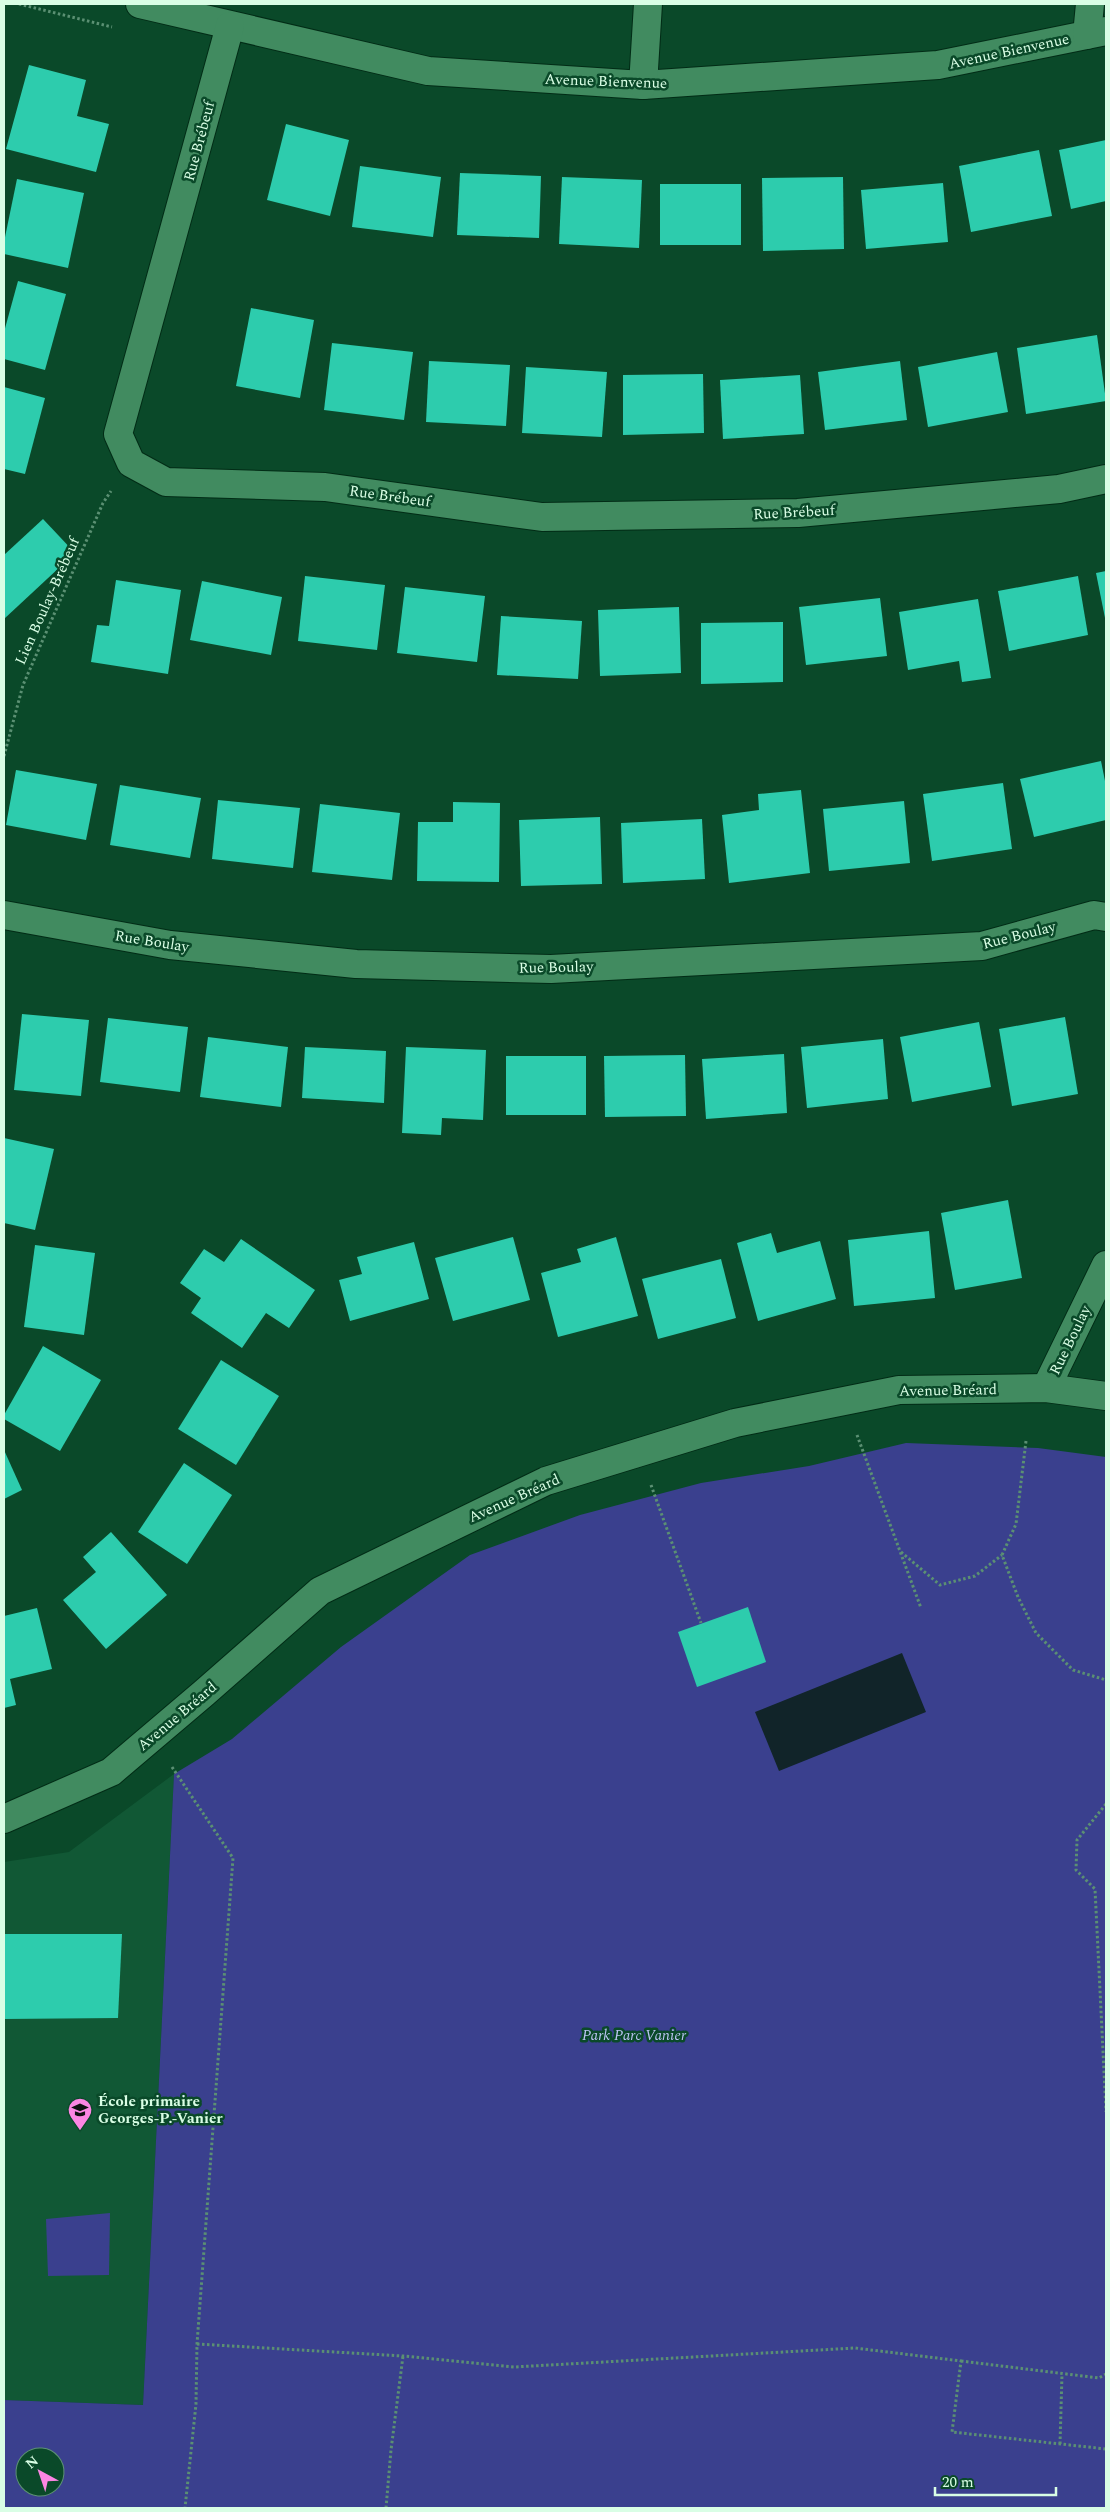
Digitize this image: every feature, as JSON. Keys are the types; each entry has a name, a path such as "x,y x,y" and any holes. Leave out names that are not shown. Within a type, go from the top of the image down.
{"street":[{"name":"Avenue Bienvenue","path":"140,4 428,70 643,85 938,66 1097,33"},
{"path":"643,85 648,4"},
{"path":"1090,4 1097,33"},
{"name":"Rue Brébeuf","path":"230,26 118,434 131,463 166,482 325,487 542,517 798,513 1059,489 1106,479"},
{"name":"Rue Boulay","path":"4,915 170,945 356,964 551,968 982,946 1094,915 1106,918"},
{"name":"Rue Boulay","path":"1046,1388 1106,1265"},
{"name":"Avenue Bréard","path":"4,1819 111,1772 320,1591 546,1481 735,1422 899,1390 1046,1388 1106,1396"}],"path":[{"name":"Lien Boulay-Brébeuf","path":"4,756 23,684 103,503 131,463"},
{"path":"845,1401 921,1608"},
{"path":"901,1552 940,1585 975,1576 1002,1555 1016,1524 1026,1441"},
{"path":"639,1452 701,1623"},
{"path":"1002,1555 1018,1597 1036,1633 1073,1670 1106,1680"},
{"path":"152,1737 233,1858 197,2344 196,2404 185,2508"},
{"path":"1106,1804 1077,1840 1076,1870 1094,1889 1106,2112"},
{"path":"197,2344 403,2356 514,2367 855,2348 1098,2378 1106,2374"},
{"path":"386,2508 403,2356"},
{"path":"961,2361 952,2432 1106,2449"},
{"path":"1060,2444 1062,2374"}],"shaded area":[{"name":"École primaire Georges-P.-Vanier","path":"174,1774 143,2405 4,2400 4,1862 69,1852"}],"green space":[{"name":"Park Parc Vanier","path":"906,1443 1038,1448 1106,1457 1106,2508 4,2508 4,2400 143,2405 174,1774 232,1739 341,1647 470,1555 580,1515 701,1483 809,1466"},
{"path":"110,2213 109,2275 48,2276 46,2219"}],"water":[{"path":"902,1653 926,1712 779,1771 755,1712"}],"building":[{"path":"29,65 86,80 77,116 109,124 96,172 6,149"},
{"path":"286,124 349,140 330,216 267,200"},
{"path":"1106,140 1106,201 1071,209 1059,150"},
{"path":"1039,150 1052,216 971,232 959,166"},
{"path":"360,166 441,177 433,237 352,227"},
{"path":"460,173 541,176 539,238 457,235"},
{"path":"562,177 642,180 639,248 559,244"},
{"path":"843,177 844,249 763,251 762,178"},
{"path":"17,179 84,193 68,268 4,254 4,242"},
{"path":"943,183 948,242 866,249 861,190"},
{"path":"660,184 741,184 741,245 660,245"},
{"path":"18,281 66,294 45,370 4,359 4,332"},
{"path":"251,308 314,320 300,398 236,386"},
{"path":"1097,335 1106,401 1026,414 1017,348"},
{"path":"332,343 413,352 404,420 324,410"},
{"path":"997,352 1008,412 928,427 918,367"},
{"path":"429,361 510,365 506,426 426,422"},
{"path":"900,361 907,420 825,430 818,372"},
{"path":"526,367 607,372 602,437 522,433"},
{"path":"703,374 704,433 623,435 623,375"},
{"path":"800,375 804,434 723,439 720,380"},
{"path":"4,387 45,398 25,474 4,469"},
{"path":"43,519 75,553 4,619 4,555"},
{"path":"1106,571 1106,618 1105,618 1096,573"},
{"path":"305,576 385,585 377,650 298,641"},
{"path":"1078,576 1088,635 1009,651 998,591"},
{"path":"116,580 181,590 168,674 91,662 97,625 109,626"},
{"path":"202,581 282,597 271,655 190,640"},
{"path":"405,587 485,596 477,662 397,653"},
{"path":"880,598 887,656 806,665 799,607"},
{"path":"978,599 991,678 962,682 959,661 908,670 899,612"},
{"path":"679,607 681,673 600,676 598,610"},
{"path":"501,616 582,621 578,679 497,675"},
{"path":"783,622 783,682 701,684 701,623"},
{"path":"1101,761 1106,786 1106,820 1034,837 1020,779"},
{"path":"16,770 97,784 86,840 6,825"},
{"path":"1003,783 1012,849 932,861 923,794"},
{"path":"120,785 201,798 190,858 110,845"},
{"path":"801,790 810,873 729,883 722,815 759,810 758,794"},
{"path":"218,800 300,808 293,868 212,859"},
{"path":"904,801 910,863 829,871 823,809"},
{"path":"453,802 500,803 499,882 417,881 418,822 453,822"},
{"path":"320,804 400,813 392,880 312,872"},
{"path":"600,817 602,884 521,886 519,820"},
{"path":"702,819 705,879 623,883 621,823"},
{"path":"22,1014 89,1020 81,1096 14,1090"},
{"path":"1065,1017 1078,1094 1012,1106 999,1029"},
{"path":"108,1018 188,1027 180,1092 100,1082"},
{"path":"979,1022 991,1087 912,1102 900,1037"},
{"path":"208,1037 288,1047 281,1107 200,1097"},
{"path":"883,1039 888,1099 807,1108 801,1047"},
{"path":"305,1047 386,1051 384,1103 302,1098"},
{"path":"406,1047 486,1050 483,1120 442,1118 441,1135 402,1133"},
{"path":"784,1054 787,1113 706,1119 702,1059"},
{"path":"685,1055 686,1116 605,1117 604,1056"},
{"path":"506,1056 586,1056 586,1115 506,1115"},
{"path":"4,1138 54,1149 35,1230 4,1223"},
{"path":"1008,1200 1022,1278 955,1290 941,1213"},
{"path":"929,1231 935,1298 854,1306 848,1240"},
{"path":"771,1233 777,1253 820,1241 836,1299 758,1321 737,1243"},
{"path":"513,1237 530,1300 453,1321 435,1258"},
{"path":"616,1237 638,1316 558,1337 541,1273 581,1262 577,1249"},
{"path":"241,1239 315,1290 289,1328 266,1313 242,1348 191,1313 201,1298 180,1283 204,1249 224,1262"},
{"path":"414,1242 429,1299 350,1321 339,1280 362,1274 357,1257"},
{"path":"35,1245 95,1253 84,1335 24,1327"},
{"path":"721,1259 736,1318 658,1339 642,1279"},
{"path":"43,1346 101,1380 60,1451 4,1419 4,1415"},
{"path":"221,1360 279,1396 236,1465 178,1429"},
{"path":"4,1450 22,1490 4,1499"},
{"path":"184,1463 232,1495 187,1564 138,1532"},
{"path":"111,1532 167,1595 106,1649 63,1600 96,1572 83,1557"},
{"path":"748,1607 766,1662 697,1687 678,1632"},
{"path":"37,1608 52,1669 10,1679 16,1705 4,1708 4,1616"},
{"path":"4,1934 122,1934 118,2018 4,2019"}],"place":[{"name":"École primaire Georges-P.-Vanier","path":"80,2131"}]}
